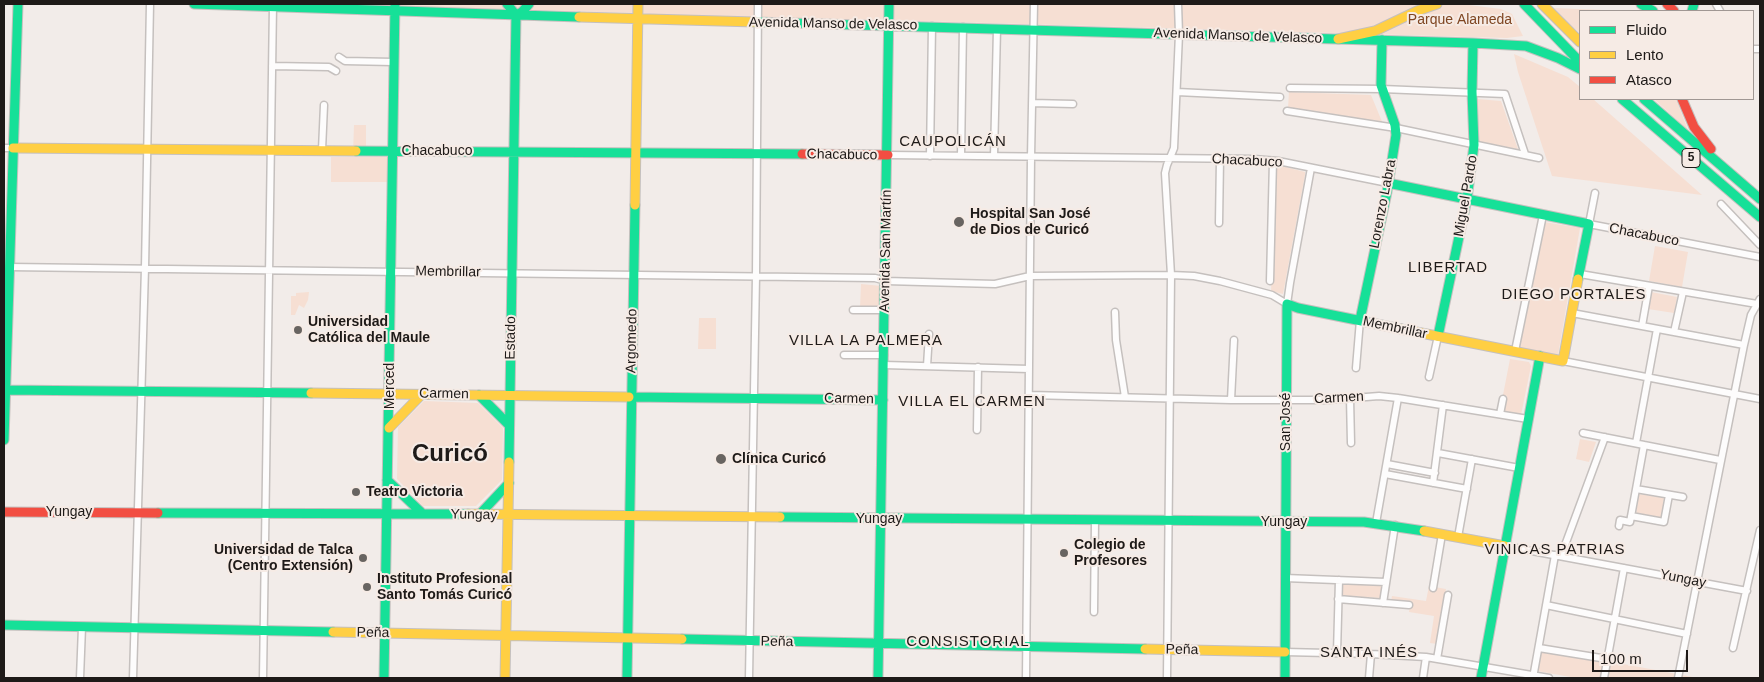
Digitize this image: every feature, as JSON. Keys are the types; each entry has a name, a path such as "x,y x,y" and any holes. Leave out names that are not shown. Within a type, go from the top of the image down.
{"main road":[{"path":"4,440 9,267 8,148 18,4"},
{"name":"Avenida Manso de Velasco","path":"194,4 394,7 516,15 1509,44 1526,46 1579,69"},
{"path":"507,4 516,15 522,12 529,4"},
{"name":"Argomedo","path":"627,678 638,4"},
{"name":"Avenida San Martín","path":"878,678 890,4"},
{"path":"1338,39 1366,34 1437,4"},
{"path":"1542,4 1579,41"},
{"name":"Merced","path":"384,678 394,7"},
{"path":"1527,7 1579,61"},
{"name":"Estado","path":"505,678 516,15"},
{"name":"Lorenzo Labra","path":"1360,320 1388,183 1396,128 1382,88 1382,28"},
{"name":"Miguel Pardo","path":"1438,336 1467,199 1474,144 1473,43"},
{"name":"5","path":"1623,100 1760,216"},
{"name":"5","path":"1645,100 1760,199"},
{"path":"1682,100 1694,127 1727,170"},
{"name":"Chacabuco","path":"8,148 888,155"},
{"name":"Chacabuco","path":"1388,183 1589,224"},
{"path":"1563,361 1589,224"},
{"name":"Membrillar","path":"1288,304 1298,308 1563,361"},
{"name":"San José","path":"1285,678 1288,304"},
{"path":"1480,678 1540,356"},
{"name":"Carmen","path":"5,390 883,400"},
{"path":"389,428 422,394"},
{"path":"478,395 510,426"},
{"path":"387,480 423,514"},
{"path":"479,514 509,483"},
{"name":"Yungay","path":"4,512 479,514 1376,523 1505,546"},
{"name":"Peña","path":"4,625 1285,652"}],"street":[{"path":"133,678 145,268 150,4"},
{"path":"750,678 758,4"},
{"path":"1026,678 1034,4"},
{"path":"1167,678 1171,275 1166,169 1174,148 1180,34 1178,4"},
{"path":"263,678 273,5"},
{"path":"930,156 932,26"},
{"path":"961,156 963,28"},
{"path":"994,156 997,29"},
{"path":"339,57 345,61 393,62"},
{"path":"272,66 329,67 336,71"},
{"path":"1290,88 1382,88 1506,94 1525,154"},
{"path":"1177,92 1280,97"},
{"path":"1032,103 1072,104"},
{"path":"322,150 324,105"},
{"path":"1287,111 1396,128 1539,158"},
{"name":"Chacabuco","path":"888,155 1273,161 1388,183"},
{"path":"1219,223 1220,159"},
{"path":"1270,281 1273,161"},
{"name":"San José","path":"1288,304 1290,282 1311,168"},
{"path":"1589,224 1595,192"},
{"path":"1721,204 1760,245"},
{"path":"1515,351 1543,215"},
{"name":"Chacabuco","path":"1589,224 1760,257"},
{"name":"Membrillar","path":"9,267 878,278 886,281 995,284 1030,276 1171,275 1194,276 1220,281 1272,295 1288,304"},
{"path":"1580,274 1683,292 1758,301 1749,320 1733,394 1678,678"},
{"path":"1642,326 1649,286"},
{"path":"1674,332 1683,292"},
{"path":"853,310 885,310"},
{"path":"1115,312 1116,340 1125,398"},
{"path":"1572,313 1744,345"},
{"name":"Lorenzo Labra","path":"1356,368 1360,320"},
{"path":"1619,526 1620,520 1630,522 1636,488 1648,377 1657,329"},
{"path":"927,366 929,334"},
{"name":"Miguel Pardo","path":"1429,377 1438,336"},
{"path":"1231,400 1234,340"},
{"path":"844,356 927,366 1029,369"},
{"name":"Membrillar","path":"1563,361 1760,399"},
{"path":"977,430 978,367"},
{"name":"Carmen","path":"1029,395 1231,400 1286,400 1369,396 1398,398 1528,418"},
{"path":"1350,398 1350,443"},
{"path":"1376,523 1398,398"},
{"path":"1500,414 1503,399"},
{"path":"1433,483 1444,405"},
{"path":"1583,433 1720,460"},
{"path":"1534,677 1546,605 1558,556 1605,437"},
{"path":"1438,453 1519,468"},
{"path":"1458,537 1472,460"},
{"path":"1387,464 1435,472"},
{"path":"1385,474 1467,489"},
{"path":"1636,488 1683,497"},
{"path":"1631,516 1664,522 1669,494"},
{"path":"1094,612 1095,521"},
{"path":"1383,603 1395,525"},
{"path":"1733,648 1760,530"},
{"path":"1433,588 1442,534"},
{"name":"Yungay","path":"1505,546 1747,591"},
{"path":"1604,678 1624,568"},
{"path":"1285,578 1386,582"},
{"path":"1338,653 1339,580"},
{"path":"1437,659 1448,595"},
{"path":"1338,599 1409,605"},
{"path":"1546,605 1687,634"},
{"path":"80,678 82,627"},
{"path":"1539,648 1607,660"},
{"name":"Peña","path":"1285,652 1370,654 1437,659 1483,666 1534,677 1550,678"},
{"path":"1369,678 1370,654"},
{"path":"1423,678 1426,658"}],"green space":[{"name":"Parque Alameda","path":"325,4 1461,4 1501,9 1512,14 1523,36 1507,38 885,20 697,17 635,13"},
{"path":"1554,8 1603,10 1579,10 1579,32 1564,20"},
{"path":"1514,54 1568,77 1579,86 1579,100 1594,100 1702,195 1552,176 1518,72"},
{"path":"1289,92 1371,95 1383,124 1288,108"},
{"path":"1477,99 1501,101 1518,149 1478,142"},
{"path":"1655,100 1676,100 1688,130"},
{"path":"354,125 366,125 366,153 353,153"},
{"path":"331,157 389,157 389,182 331,182"},
{"path":"1278,165 1305,172 1283,294 1271,291"},
{"path":"1544,222 1580,228 1558,355 1519,348"},
{"path":"1655,246 1688,252 1682,287 1649,281"},
{"path":"861,284 881,286 881,309 860,308"},
{"path":"309,292 304,308 299,305 295,315 291,315 291,296 296,296 296,293"},
{"path":"1651,292 1677,297 1674,313 1648,309"},
{"path":"699,318 716,318 716,349 698,349"},
{"path":"1510,359 1529,362 1531,366 1521,415 1504,412 1507,396 1503,395"},
{"path":"424,401 478,403 503,428 502,480 476,506 423,506 397,479 398,427"},
{"path":"1580,439 1596,442 1589,462 1576,459"},
{"path":"1639,494 1664,498 1661,518 1636,514"},
{"path":"1342,583 1382,585 1381,598 1341,596"},
{"path":"1429,586 1446,589 1437,644 1430,643 1434,616 1409,612 1410,604 1391,601 1392,596 1426,601"},
{"path":"1541,644 1596,653 1597,659 1698,678 1576,678 1537,671"}],"traffic: fast":[{"path":"4,440 18,4"},
{"path":"194,4 579,17"},
{"path":"384,678 395,4"},
{"path":"507,4 516,15"},
{"path":"516,15 522,12 529,4"},
{"path":"878,678 889,4"},
{"path":"1524,4 1579,61"},
{"path":"1641,4 1651,10"},
{"path":"1692,10 1694,4"},
{"path":"509,462 516,15"},
{"path":"755,22 1473,43"},
{"path":"1360,320 1387,192 1396,135 1395,125 1381,85 1382,40"},
{"path":"1438,336 1467,199 1474,145 1473,43"},
{"path":"1473,43 1526,46 1579,68"},
{"path":"1623,100 1760,217"},
{"path":"1645,100 1760,199"},
{"path":"356,151 802,154"},
{"path":"1388,183 1589,224 1578,279"},
{"path":"627,678 635,205"},
{"path":"1285,678 1287,304 1298,308 1401,329"},
{"path":"1481,678 1540,356"},
{"path":"4,390 311,393"},
{"path":"479,395 509,425"},
{"path":"629,397 883,400"},
{"path":"387,480 423,514"},
{"path":"479,515 509,483"},
{"path":"158,513 468,514"},
{"path":"780,517 1364,522 1424,531"},
{"path":"4,625 333,632"},
{"path":"682,639 1145,649"}],"traffic: slow":[{"path":"635,205 638,4"},
{"path":"1338,39 1375,31 1417,11 1437,4"},
{"path":"1542,4 1579,41"},
{"path":"579,17 755,22"},
{"path":"13,148 356,151"},
{"path":"1401,329 1563,361 1578,279"},
{"path":"311,393 629,397"},
{"path":"389,428 422,394"},
{"path":"505,678 509,462"},
{"path":"468,514 780,517"},
{"path":"1424,531 1505,546"},
{"path":"333,632 682,639"},
{"path":"1145,649 1285,652"}],"traffic: jam":[{"path":"1667,4 1673,10"},
{"path":"1682,100 1694,127 1711,149"},
{"path":"802,154 888,155"},
{"path":"4,512 158,513"}],"place":[{"name":"Hospital San José de Dios de Curicó","path":"959,222"},
{"name":"Universidad Católica del Maule","path":"298,330"},
{"name":"Clínica Curicó","path":"721,459"},
{"name":"Teatro Victoria","path":"356,492"},
{"name":"Colegio de Profesores","path":"1064,553"},
{"name":"Universidad de Talca (Centro Extensión)","path":"363,558"},
{"name":"Instituto Profesional Santo Tomás Curicó","path":"367,587"}],"district":[{"name":"CAUPOLICÁN","path":"953,142"},
{"name":"LIBERTAD","path":"1448,268"},
{"name":"DIEGO PORTALES","path":"1574,295"},
{"name":"VILLA LA PALMERA","path":"866,341"},
{"name":"VILLA EL CARMEN","path":"972,402"},
{"name":"Curicó","path":"450,454"},
{"name":"VINICAS PATRIAS","path":"1555,550"},
{"name":"CONSISTORIAL","path":"968,642"},
{"name":"SANTA INÉS","path":"1369,653"}]}
